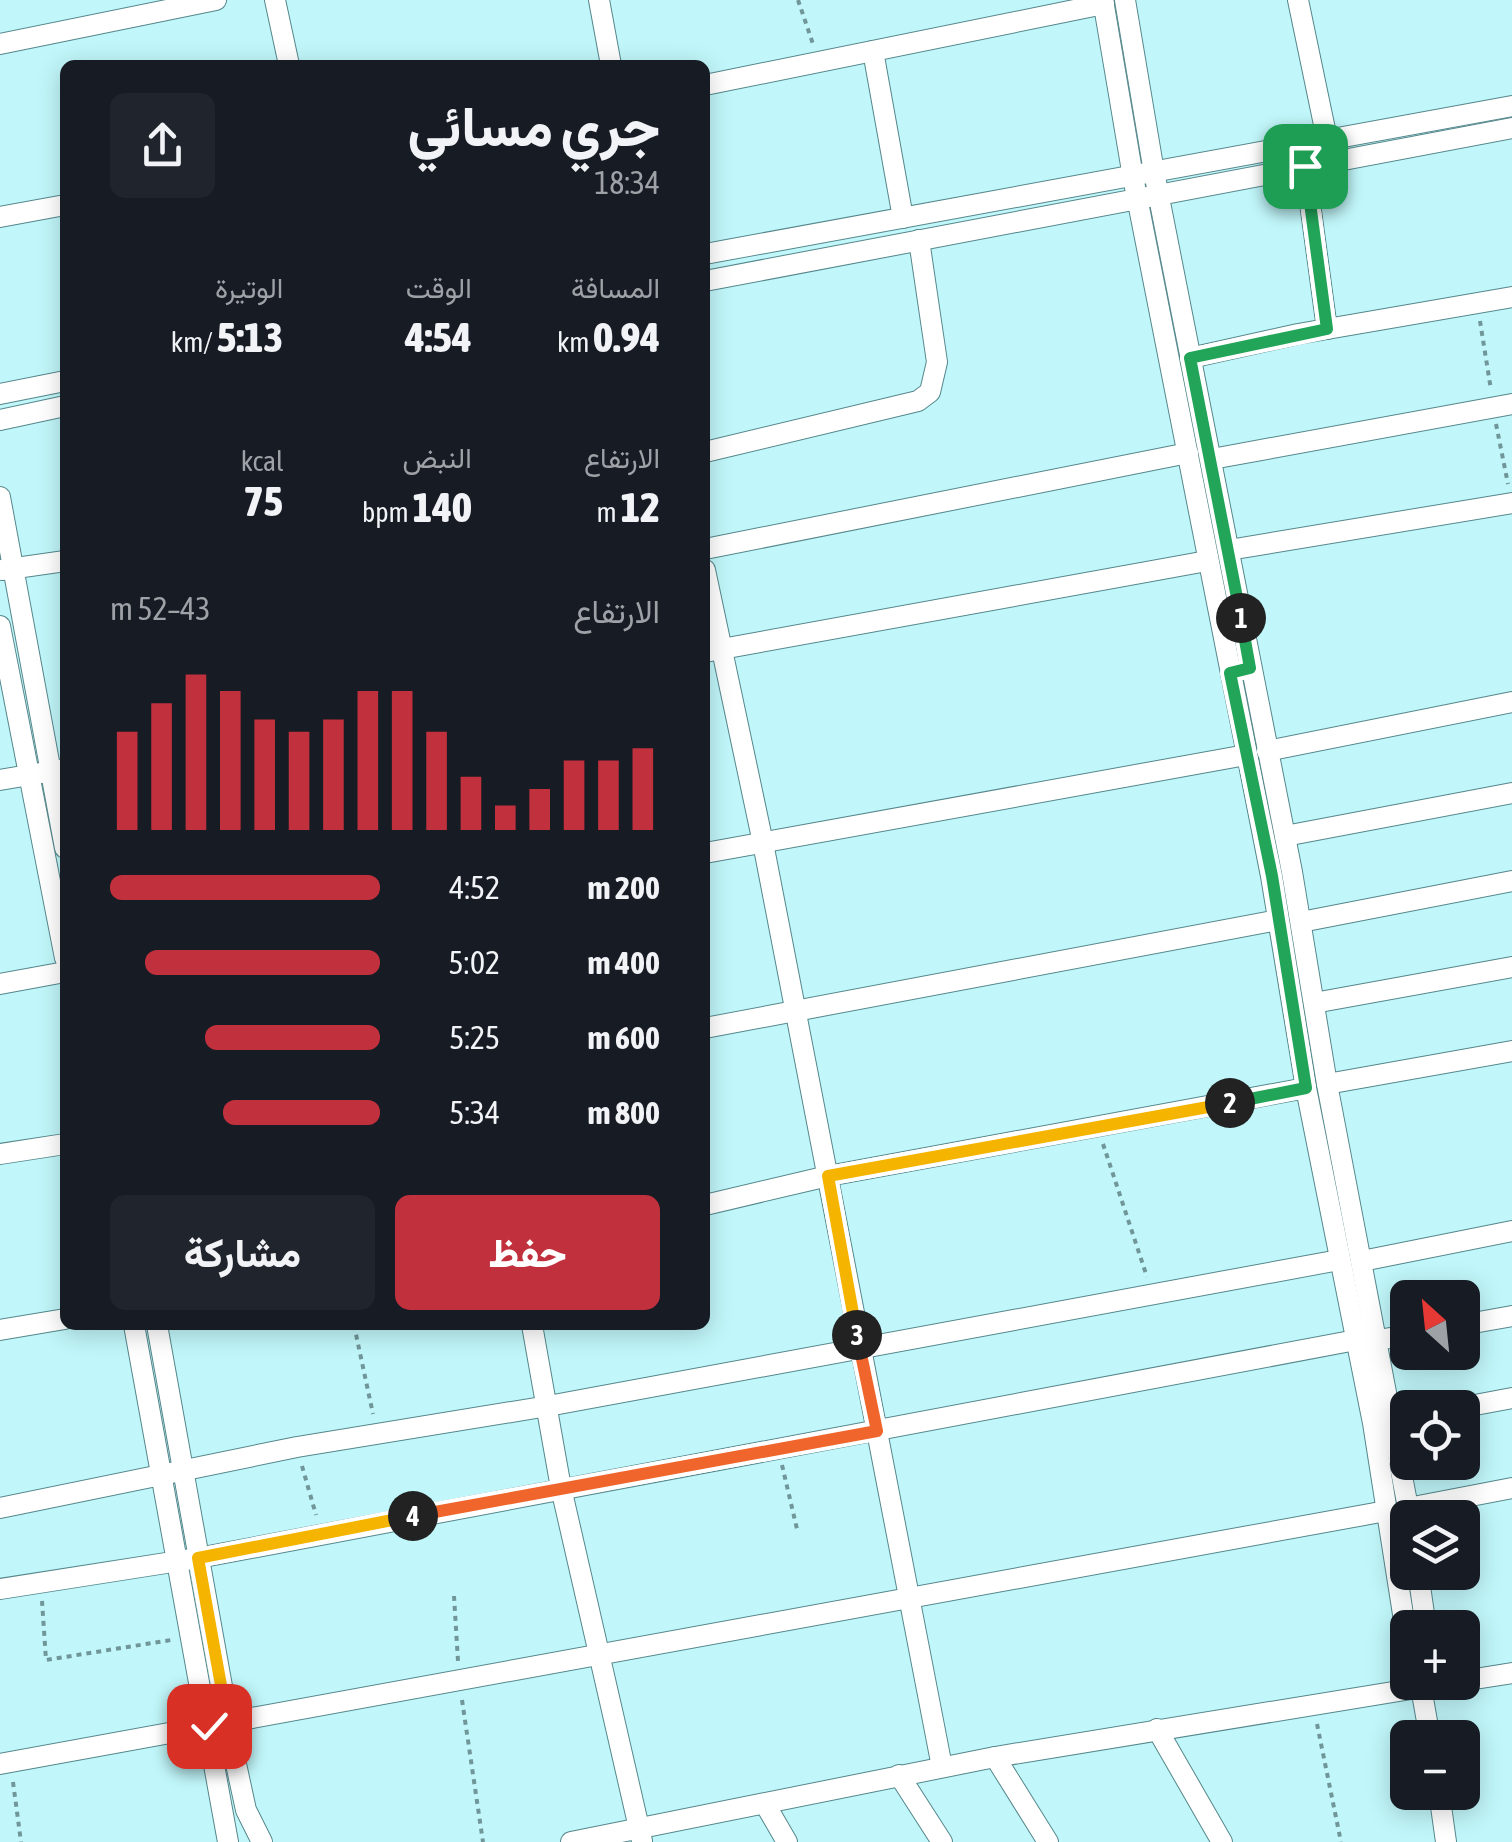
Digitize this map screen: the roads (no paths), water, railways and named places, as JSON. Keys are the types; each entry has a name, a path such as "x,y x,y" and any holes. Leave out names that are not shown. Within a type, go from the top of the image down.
{"street":[{"path":"0,44 216,0"},
{"path":"275,0 288,60"},
{"path":"600,0 610,60"},
{"path":"1298,0 1328,139"},
{"path":"710,85 1117,1 1143,175 1190,358 1229,550 1240,670"},
{"path":"873,51 903,218"},
{"path":"710,253 1512,106"},
{"path":"710,279 1512,128"},
{"path":"1305,166 1327,329"},
{"path":"1148,198 1208,561 1240,670 1257,753 1278,920 1337,1194 1339,1260 1402,1610"},
{"path":"0,218 60,206"},
{"path":"710,451 918,401 930,392 936,362 919,240"},
{"path":"1190,358 1512,297"},
{"path":"0,394 60,382"},
{"path":"1212,460 1512,404"},
{"path":"0,420 60,407"},
{"path":"710,547 1188,453"},
{"path":"0,497 6,570 60,824"},
{"path":"1229,550 1512,504"},
{"path":"713,650 1208,561"},
{"path":"6,570 60,563"},
{"path":"710,620 713,650 763,843 942,1767"},
{"path":"0,626 49,771 60,900"},
{"path":"710,852 1257,753 1512,702"},
{"path":"1257,753 1285,836 1301,922 1314,1003 1316,1086"},
{"path":"0,780 49,771"},
{"path":"1285,836 1512,793"},
{"path":"1301,922 1512,881"},
{"path":"710,1027 1278,920"},
{"path":"1314,1003 1512,967"},
{"path":"0,984 60,973"},
{"path":"710,1205 828,1176 1512,1052"},
{"path":"0,1154 60,1145"},
{"path":"1337,1194 1362,1261 1393,1390"},
{"path":"1362,1261 1512,1231"},
{"path":"0,1508 297,1447 548,1406 1152,1291 1339,1260"},
{"path":"1480,1322 1512,1316"},
{"path":"0,1330 60,1320"},
{"path":"135,1330 161,1475 188,1559 219,1725 228,1842"},
{"path":"158,1330 183,1471 192,1637 246,1810 262,1842"},
{"path":"533,1330 596,1655 640,1836"},
{"path":"1378,1340 1390,1338"},
{"path":"0,1590 188,1559 1356,1340"},
{"path":"1480,1404 1512,1398"},
{"path":"1463,1500 1512,1488"},
{"path":"5,1764 1386,1511"},
{"path":"1480,1678 1512,1673"},
{"path":"571,1842 640,1836 766,1804 942,1767 1390,1690"},
{"path":"1157,1729 1222,1842"},
{"path":"995,1757 1048,1842"},
{"path":"899,1776 942,1842"},
{"path":"766,1804 787,1842"},
{"path":"1442,1810 1446,1842"}]}
